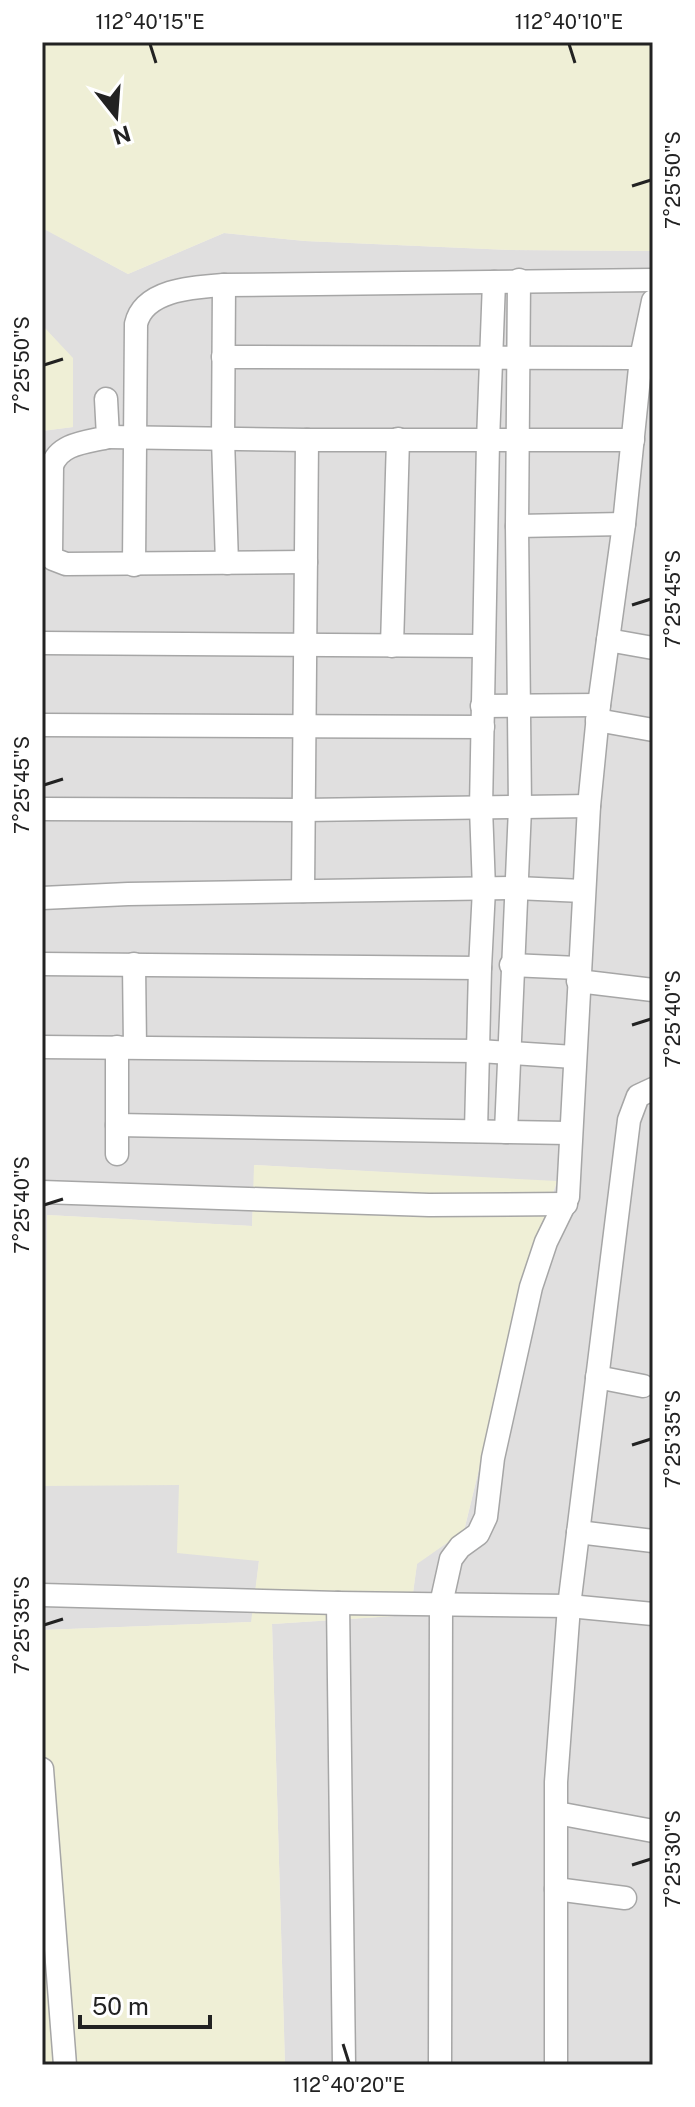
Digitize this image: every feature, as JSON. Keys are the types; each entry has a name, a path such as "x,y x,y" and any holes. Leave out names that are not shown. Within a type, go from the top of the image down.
{"street":[{"path":"506,1132 520,808 517,526 519,280"},
{"path":"134,565 136,324 143,307 189,287 224,285 653,280"},
{"path":"476,1131 484,889 481,808 483,646 494,282"},
{"path":"224,285 223,439 227,563"},
{"path":"440,2065 441,1604 451,1559 460,1547 478,1534 486,1517 493,1458 531,1287 546,1242 566,1204 571,1161 569,1133 589,806 641,358 653,301"},
{"path":"223,357 641,358"},
{"path":"106,399 108,437"},
{"path":"306,562 59,563 51,554 52,466 55,458 68,448 108,437 633,440"},
{"path":"392,646 398,439"},
{"path":"303,891 307,440"},
{"path":"517,526 624,524"},
{"path":"608,640 653,648"},
{"path":"42,643 483,646"},
{"path":"42,725 305,725 482,716 520,704 598,713 653,730"},
{"path":"42,809 304,810 589,806"},
{"path":"42,898 516,888 583,891"},
{"path":"42,964 480,968"},
{"path":"117,1154 117,1125 134,964"},
{"path":"511,965 578,974 653,990"},
{"path":"42,1047 479,1051 574,1057"},
{"path":"556,2065 556,1782 569,1606 629,1120 638,1096 653,1089"},
{"path":"117,1125 569,1133"},
{"path":"42,1192 429,1205 566,1204"},
{"path":"597,1377 643,1386"},
{"path":"578,1532 653,1541"},
{"path":"42,1595 569,1606 653,1614"},
{"path":"338,1603 344,2065"},
{"path":"42,1769 65,2065"},
{"path":"557,1813 653,1831"},
{"path":"556,1889 625,1898"},
{"path":"42,1909 54,2065"}],"shaded area":[{"path":"43,228 128,274 224,233 305,241 511,250 653,251 653,2065 285,2065 272,1624 410,1615 417,1563 464,1531 531,1255 557,1182 255,1165 252,1226 47,1215 179,1485 259,1560 252,1622 42,1630 42,431 73,427 73,359 42,325"}],"green space":[{"path":"42,42 653,42 653,251 511,250 305,241 224,233 128,274 42,228"},
{"path":"42,325 73,358 73,427 42,431"},
{"path":"254,1165 557,1181 531,1255 464,1531 417,1564 410,1615 272,1624 285,2065 42,2065 42,1630 251,1622 259,1561 177,1553 179,1485 44,1486 47,1215 252,1226"}]}
